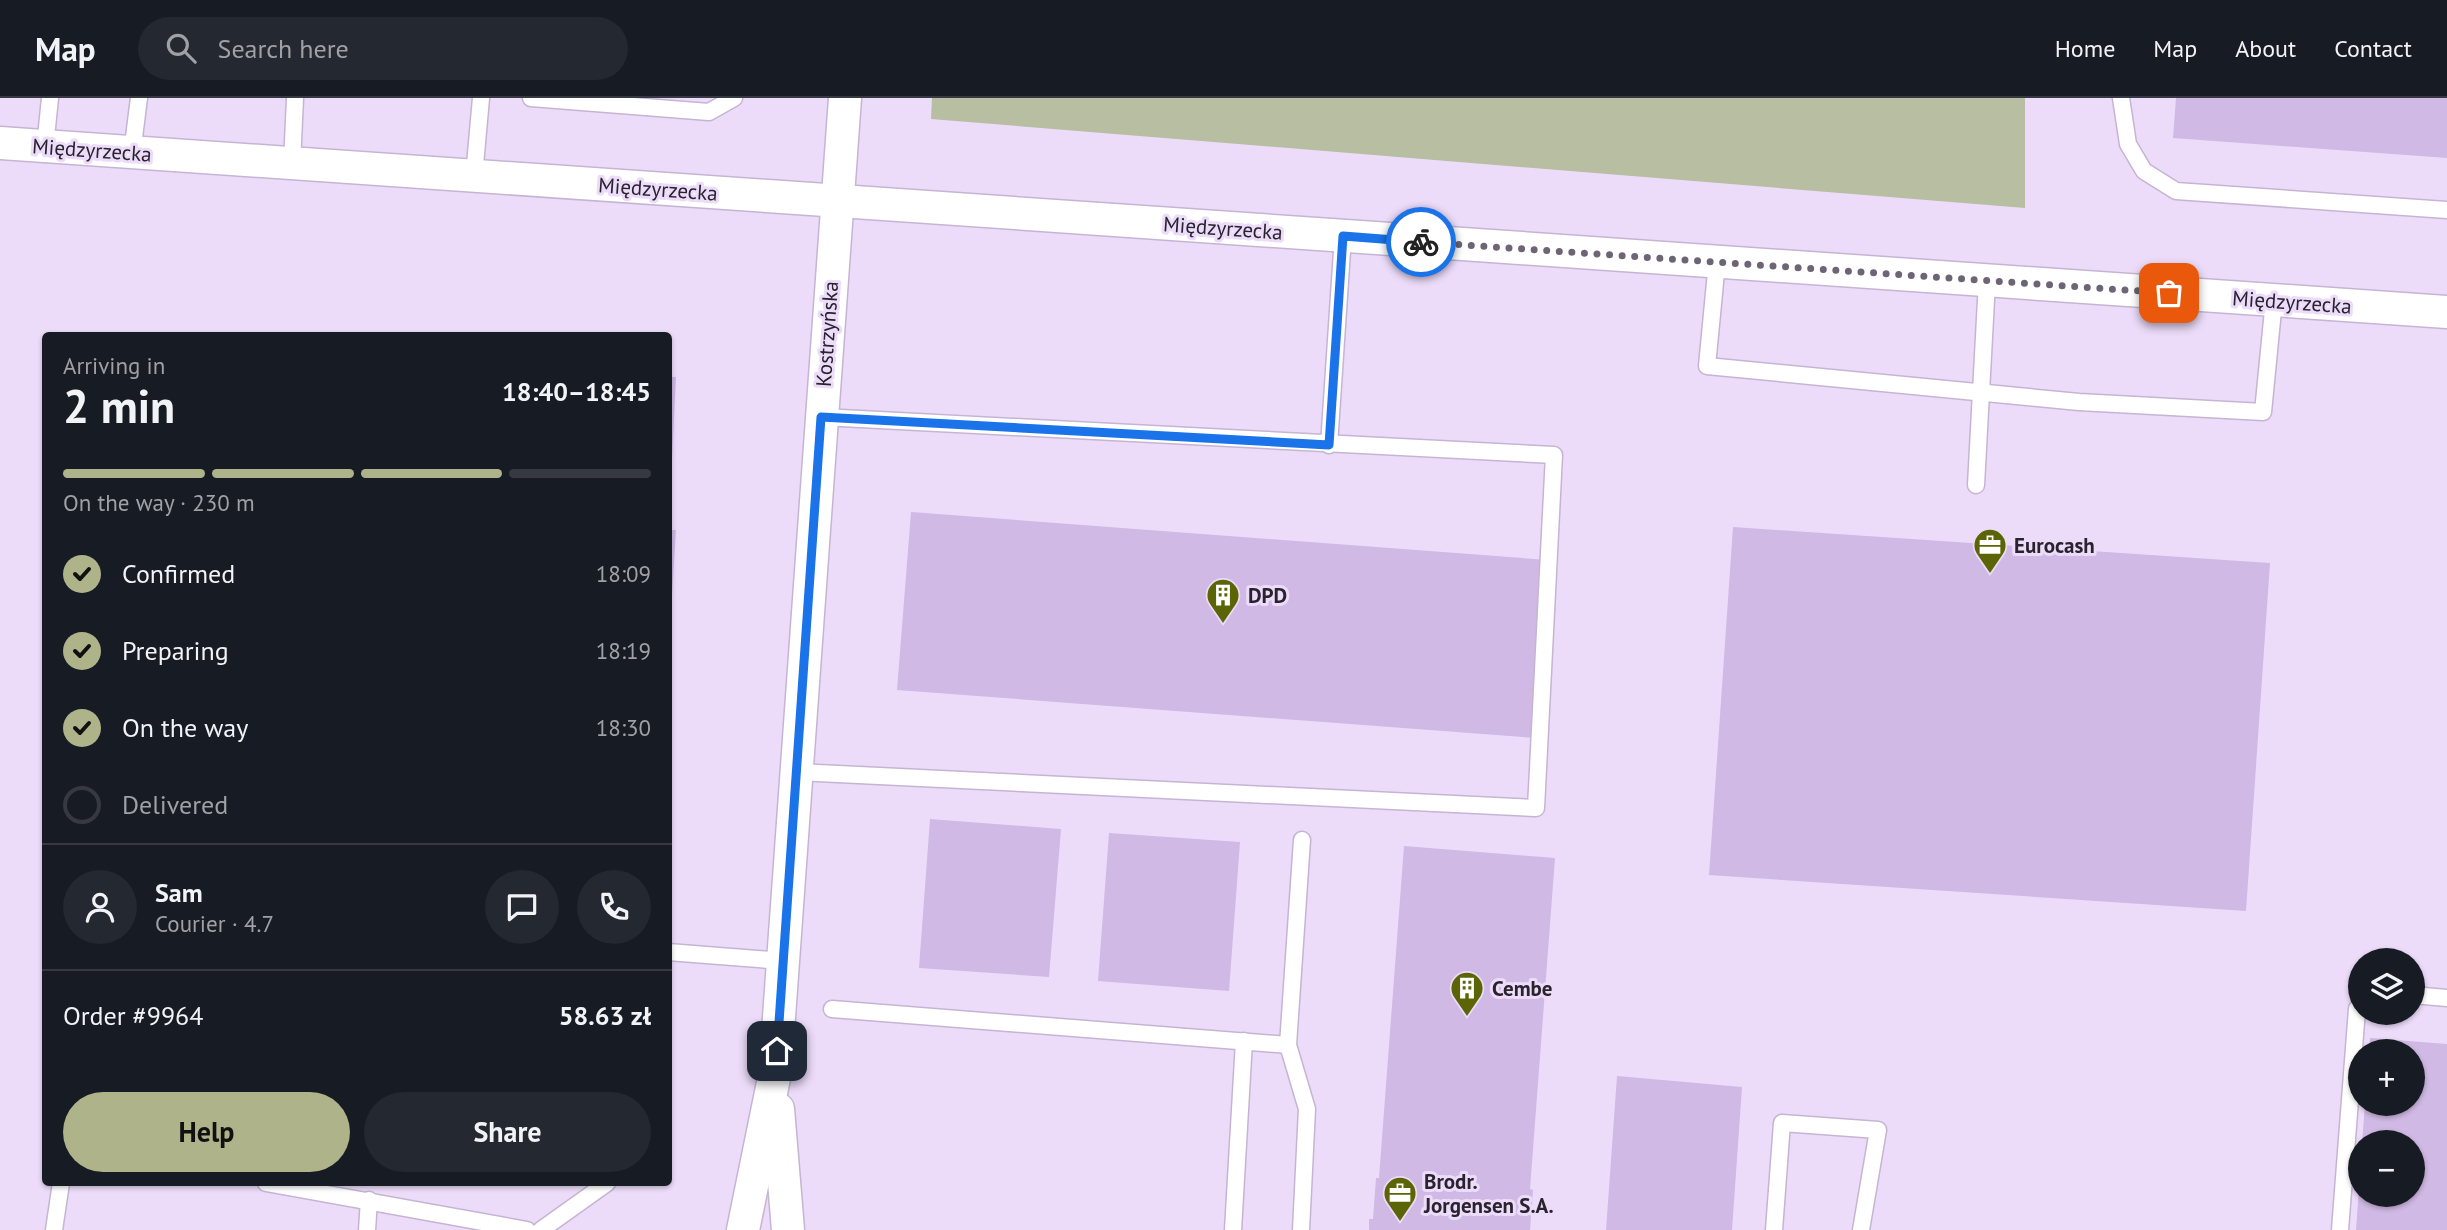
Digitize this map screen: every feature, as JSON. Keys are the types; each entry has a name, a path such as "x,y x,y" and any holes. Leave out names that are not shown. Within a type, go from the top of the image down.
{"street":[{"name":"Kostrzyńska","path":"775,1073 845,98"},
{"name":"Międzyrzecka","path":"0,144 2447,312"},
{"path":"743,1230 775,1073"},
{"path":"775,1073 788,1230"}],"lane":[{"path":"45,146 50,98"},
{"path":"132,153 139,98"},
{"path":"292,164 295,98"},
{"path":"474,176 481,98"},
{"path":"531,98 709,112 734,98"},
{"path":"2121,98 2128,145 2144,171 2176,191 2447,210"},
{"path":"1329,445 1343,236"},
{"path":"1717,262 1707,366 2079,402 2263,412 2274,300"},
{"path":"1976,485 1987,281"},
{"path":"797,772 1536,808 1554,455 821,417"},
{"path":"1301,1230 1307,1109 1288,1045 1302,840"},
{"path":"672,952 783,961"},
{"path":"2425,996 2447,998"},
{"path":"832,1009 1288,1045"},
{"path":"2340,1230 2356,1025"},
{"path":"1233,1230 1244,1041"},
{"path":"1774,1230 1782,1123 1878,1130 1861,1230"},
{"path":"54,1230 61,1186"},
{"path":"284,1186 527,1230"},
{"path":"541,1230 603,1186"},
{"path":"367,1230 369,1200"}],"green space":[{"path":"932,98 2025,98 2025,208 931,119"}],"building":[{"path":"2176,98 2447,98 2447,158 2173,138"},
{"path":"672,377 676,377 672,459"},
{"name":"DPD","path":"911,512 1548,560 1535,738 897,690"},
{"path":"1733,527 2270,563 2246,911 1709,875"},
{"path":"672,530 676,530 672,595"},
{"path":"930,819 1061,829 1049,977 919,968"},
{"path":"1109,833 1240,842 1229,991 1098,981"},
{"name":"Cembe","path":"1404,846 1555,858 1530,1189 1533,1190 1530,1230 1369,1230 1369,1219 1373,1219 1376,1178 1379,1178"},
{"path":"2425,1042 2447,1044 2447,1230 2356,1230 2358,1207 2425,1207 2425,1130 2363,1130 2364,1116 2425,1116"},
{"path":"1617,1076 1742,1087 1732,1230 1606,1230"}],"way so far":[{"path":"1421,242 2169,293"}],"place":[{"name":"Eurocash","path":"1990,575"},
{"name":"DPD","path":"1223,625"},
{"name":"Cembe","path":"1467,1018"},
{"name":"Brodr. Jorgensen S.A.","path":"1400,1223"}],"route":[{"path":"777,1051 821,417 1329,445 1343,236 1421,242"}]}
